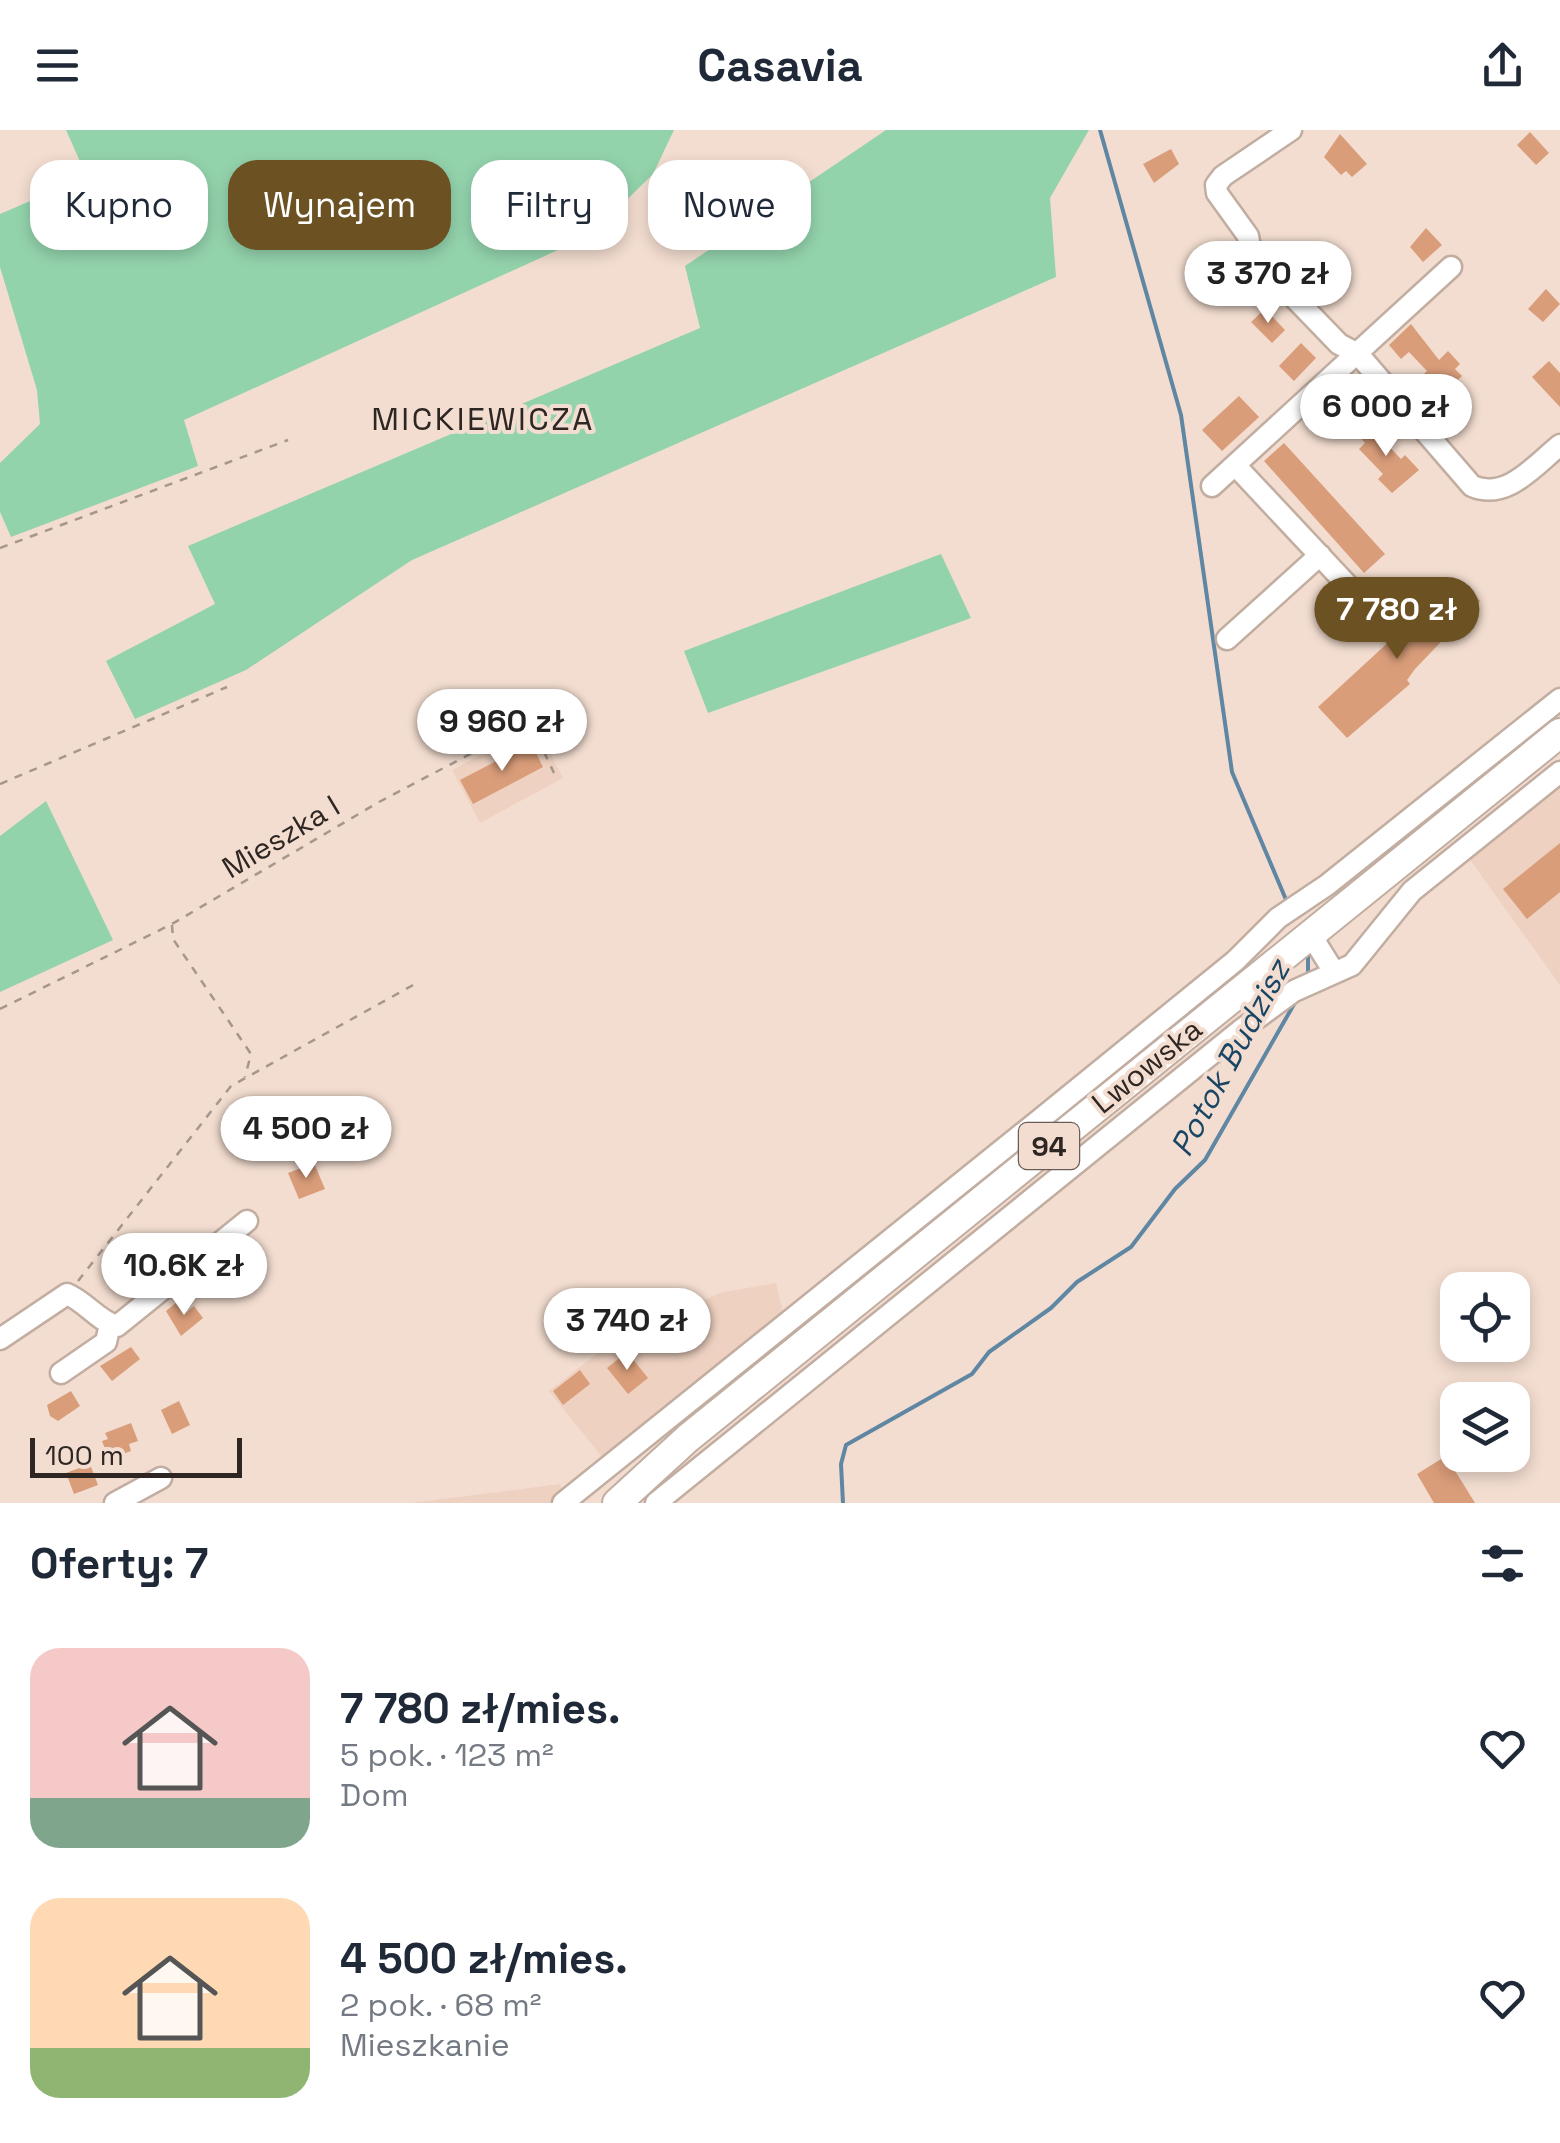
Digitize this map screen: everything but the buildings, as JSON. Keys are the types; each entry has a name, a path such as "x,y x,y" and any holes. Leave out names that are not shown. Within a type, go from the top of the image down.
{"main road":[{"name":"Lwowska","path":"617,1503 688,1438 706,1406 1312,935 1511,773 1555,746"},
{"name":"Lwowska","path":"596,1503 688,1438"}],"street":[{"path":"1290,130 1223,176 1216,185 1248,236 1251,253 1339,344 1358,354 1463,477 1483,490 1509,486 1560,445"},
{"path":"1212,486 1451,267"},
{"path":"1235,465 1353,591"},
{"path":"1227,640 1320,555"},
{"path":"563,1503 706,1406 1235,961 1278,918 1334,879 1560,698"},
{"path":"656,1503 1294,991 1352,965 1397,905 1560,772"},
{"path":"1511,773 1530,796"},
{"path":"1334,879 1352,902"},
{"path":"1312,935 1326,977"},
{"path":"0,1339 67,1294 116,1326 247,1221"},
{"path":"61,1374 106,1342 110,1324"},
{"path":"115,1503 161,1478"}],"path":[{"path":"0,548 288,440"},
{"path":"0,784 227,686"},
{"name":"Mieszka I","path":"172,924 379,802 510,733 537,737 554,773"},
{"path":"0,1008 172,924 173,939 251,1054 244,1078"},
{"path":"67,1294 231,1086 415,984"}],"shaded area":[{"path":"536,726 563,778 480,823 452,770"},
{"path":"1560,783 1560,985 1468,857"},
{"path":"776,1283 784,1316 602,1457 549,1391 630,1328 653,1326 719,1293"},
{"path":"560,1484 563,1495 552,1503 411,1503"}],"green space":[{"path":"66,130 674,130 660,160 648,160 648,179 628,199 628,160 471,160 471,250 558,250 184,420 198,466 11,537 0,512 0,463 40,424 37,390 0,267 0,214 30,201 30,250 208,250 208,160 79,160"},
{"path":"886,130 1089,130 1050,198 1056,277 412,560 246,670 135,719 106,661 215,604 188,546 700,328 685,266 709,250 811,250 811,181"},
{"path":"941,554 971,618 708,713 684,651"},
{"path":"46,801 113,940 0,992 0,836"}],"waterway":[{"name":"Potok Budzisz","path":"1100,130 1181,415 1232,772 1287,902"},
{"name":"Potok Budzisz","path":"1308,952 1308,977"},
{"name":"Potok Budzisz","path":"843,1503 841,1464 846,1445 972,1374 989,1352 1051,1308 1077,1282 1131,1247 1175,1189 1205,1160 1297,999"}],"district":[{"name":"MICKIEWICZA","path":"483,419"}]}
